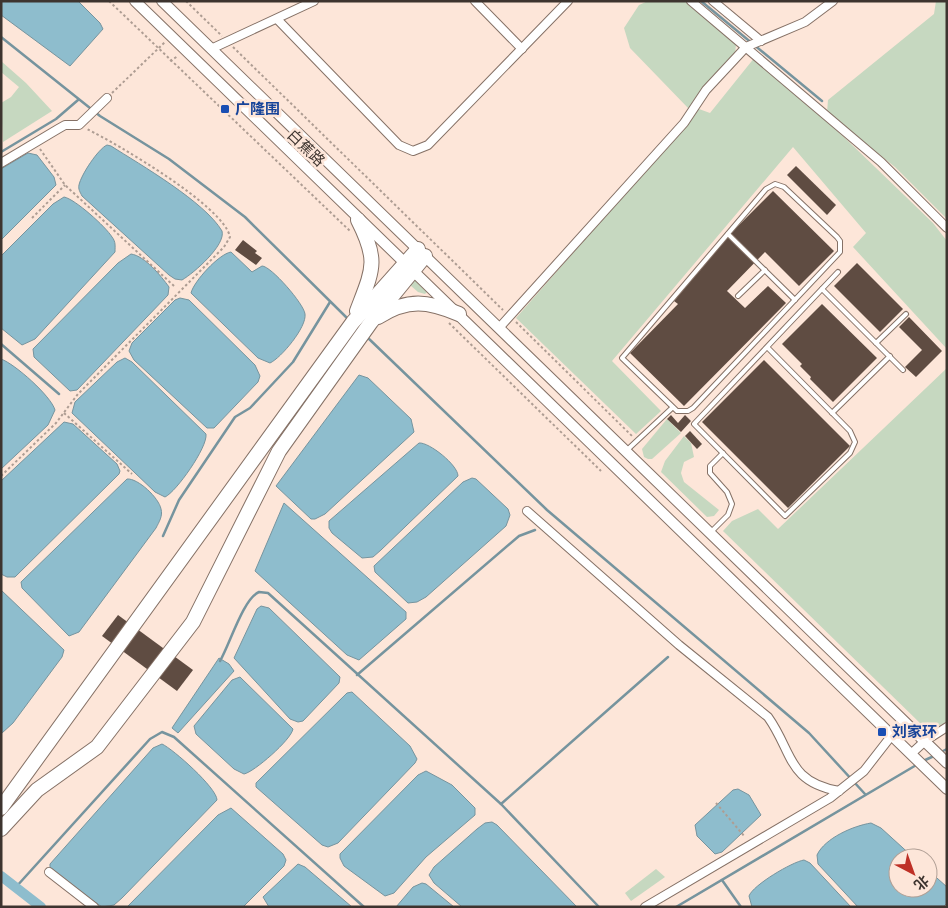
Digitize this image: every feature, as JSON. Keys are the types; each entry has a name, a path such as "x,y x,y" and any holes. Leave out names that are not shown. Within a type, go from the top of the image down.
{"highway":[{"path":"353,322 372,273 373,259 370,243 358,220"},
{"path":"1,808 353,322 422,252"},
{"path":"1,829 37,790 96,748 193,622 279,451 371,322 408,266"},
{"path":"371,322 403,305 422,302 439,306 454,318"}],"main road":[{"name":"白蕉路","path":"135,1 358,220 408,266 454,318 912,753 947,789"},
{"path":"162,1 947,764"}],"street":[{"path":"211,49 314,1"},
{"path":"475,1 522,49"},
{"path":"277,19 399,145 413,151 428,145 568,1"},
{"path":"691,1 881,162 947,228"},
{"path":"713,1 761,42"},
{"path":"499,328 684,123 706,90 746,47 805,22 833,1"},
{"path":"1,163 65,125 79,125 107,98"},
{"path":"528,512 679,645 768,717 776,728 792,764 801,774 826,789 839,791"},
{"path":"912,753 925,741 947,727"},
{"path":"645,907 839,791 864,771 892,735"},
{"path":"49,872 94,907"}],"lane":[{"path":"775,184 784,187 837,237 841,246 838,256 693,408 682,412 672,408 622,358 728,234 766,190 775,184"},
{"path":"728,234 795,300"},
{"path":"738,296 765,270"},
{"path":"767,347 854,436 853,448 785,516 694,424 838,272"},
{"path":"822,289 903,370"},
{"path":"876,343 906,314"},
{"path":"832,413 890,356"},
{"path":"625,453 672,408"},
{"path":"709,534 730,510 730,497 709,470 723,453"}],"path":[{"path":"109,1 357,237"},
{"path":"186,1 637,441"},
{"path":"107,98 170,37"},
{"path":"1,476 56,423 78,394 224,248 230,237 225,224 190,194 143,160 79,125"},
{"path":"35,143 65,185 174,286"},
{"path":"32,218 65,185"},
{"path":"454,318 601,471"},
{"path":"64,413 132,474"},
{"path":"716,803 745,837"}],"green space":[{"path":"648,1 688,1 736,44 735,55 700,92 689,109 630,48 624,28 639,5"},
{"path":"936,1 947,1 947,219 895,167 827,113 828,100 934,14"},
{"path":"755,57 846,139 933,223 947,241 947,349 853,247 866,233 793,147 612,361 661,411 636,434 516,318 699,109 710,113"},
{"path":"1,61 26,83 52,111 3,142 1,103 11,97 19,87 1,72"},
{"path":"415,280 427,292 425,294 418,292 410,285"},
{"path":"947,368 947,722 931,729 922,725 723,531 732,521 758,509 778,529"},
{"path":"667,419 681,433 652,459 644,457 642,449"},
{"path":"684,436 691,443 694,457 684,462 681,473 684,482 719,510 714,516 707,517 661,472 665,461"},
{"path":"656,869 665,877 631,901 625,893"}],"water":[{"path":"1,1 78,1 100,23 103,29 70,66 1,15"},
{"path":"107,145 139,163 187,196 214,220 222,231 222,237 214,251 201,265 182,280 175,279 169,275 82,196 79,190 80,181 90,163 103,147"},
{"path":"28,153 37,155 54,177 56,185 1,240 1,169"},
{"path":"64,197 90,214 109,232 115,244 115,252 35,339 22,345 1,328 1,256 53,204"},
{"path":"231,252 252,272 262,266 272,272 293,294 305,314 305,320 298,334 280,355 270,363 258,358 191,293 208,269 220,258"},
{"path":"131,254 142,258 157,272 169,287 168,295 77,390 70,391 34,357 33,349 118,263"},
{"path":"180,298 189,300 255,365 260,376 258,382 214,428 207,428 134,360 129,351 132,343 175,300"},
{"path":"125,358 132,362 206,434 202,449 197,458 176,487 165,497 155,492 72,413 75,402 117,362"},
{"path":"1,359 15,367 32,381 47,397 55,410 48,425 1,469"},
{"path":"359,375 368,378 411,419 414,432 325,514 311,519 276,486"},
{"path":"64,422 73,424 117,464 120,471 119,474 15,577 7,577 1,574 1,481"},
{"path":"419,443 436,450 448,460 457,471 458,476 373,557 362,558 332,533 329,528 329,521"},
{"path":"472,478 476,479 508,509 510,515 506,526 426,597 417,602 408,603 375,572 374,566 463,482"},
{"path":"127,479 142,485 152,494 161,509 160,519 156,528 79,632 69,636 22,588 21,582"},
{"path":"284,503 406,612 406,619 359,660 347,655 255,571"},
{"path":"1,590 64,650 62,657 13,723 2,733"},
{"path":"261,606 269,608 340,677 339,683 303,721 298,722 290,719 234,658 257,609"},
{"path":"219,658 229,664 234,671 178,733 172,728"},
{"path":"240,677 293,729 291,734 272,755 256,768 244,774 234,769 196,734 194,726 232,680"},
{"path":"352,692 410,746 417,759 338,843 328,847 322,845 256,787 256,783 347,693"},
{"path":"162,744 168,747 202,778 215,794 217,800 122,898 114,905 102,907 58,877 50,869 50,864 153,748"},
{"path":"426,771 452,785 475,808 475,815 426,857 394,893 385,896 344,866 340,854 418,775"},
{"path":"738,789 749,795 761,815 722,852 715,854 697,836 695,825 733,790"},
{"path":"231,808 283,854 286,860 284,866 243,907 127,907 218,815"},
{"path":"492,822 577,907 462,907 434,883 429,875 434,867 477,829 485,823"},
{"path":"871,823 881,828 903,848 888,848 888,898 938,898 938,879 947,887 947,903 944,906 858,907 818,864 817,855 826,843 856,827"},
{"path":"804,860 810,863 851,907 752,907 749,896 752,891 782,869"},
{"path":"298,864 305,867 352,907 269,907 263,897"},
{"path":"422,883 426,884 454,907 396,907 413,887"}],"building":[{"path":"796,166 836,205 827,215 787,175"},
{"path":"773,191 834,251 799,286 765,252 727,291 745,308 768,286 786,303 684,406 630,353 678,304 674,301 723,241"},
{"path":"243,240 257,251 255,253 262,258 256,265 235,250"},
{"path":"857,263 903,309 880,332 834,286"},
{"path":"822,304 877,358 833,402 810,379 811,377 800,366 802,364 782,344"},
{"path":"909,317 942,351 916,377 905,367 922,350 899,327"},
{"path":"764,360 850,446 788,508 702,422"},
{"path":"671,415 678,423 685,415 691,421 681,432 667,419"},
{"path":"690,431 702,444 697,449 685,436"},
{"path":"118,615 193,670 177,691 102,636"}],"waterway":[{"path":"701,1 822,101"},
{"path":"1,37 100,116 169,159 245,217 348,319"},
{"path":"1,152 56,119 78,100"},
{"path":"163,536 179,500 235,417 250,408 293,362 330,302"},
{"path":"367,337 547,510 809,733 865,794"},
{"path":"1,344 59,394"},
{"path":"357,675 519,536 535,530"},
{"path":"220,661 248,603 259,592 268,593 501,804 599,907"},
{"path":"501,804 668,657"},
{"path":"16,887 150,739 162,732 174,737 364,907"},
{"path":"941,752 947,749"},
{"path":"923,761 934,756"},
{"path":"676,907 918,764"},
{"path":"1,876 41,907"},
{"path":"722,880 741,907"}],"place":[{"name":"广隆围","path":"225,109"},
{"name":"刘家环","path":"882,732"}]}
